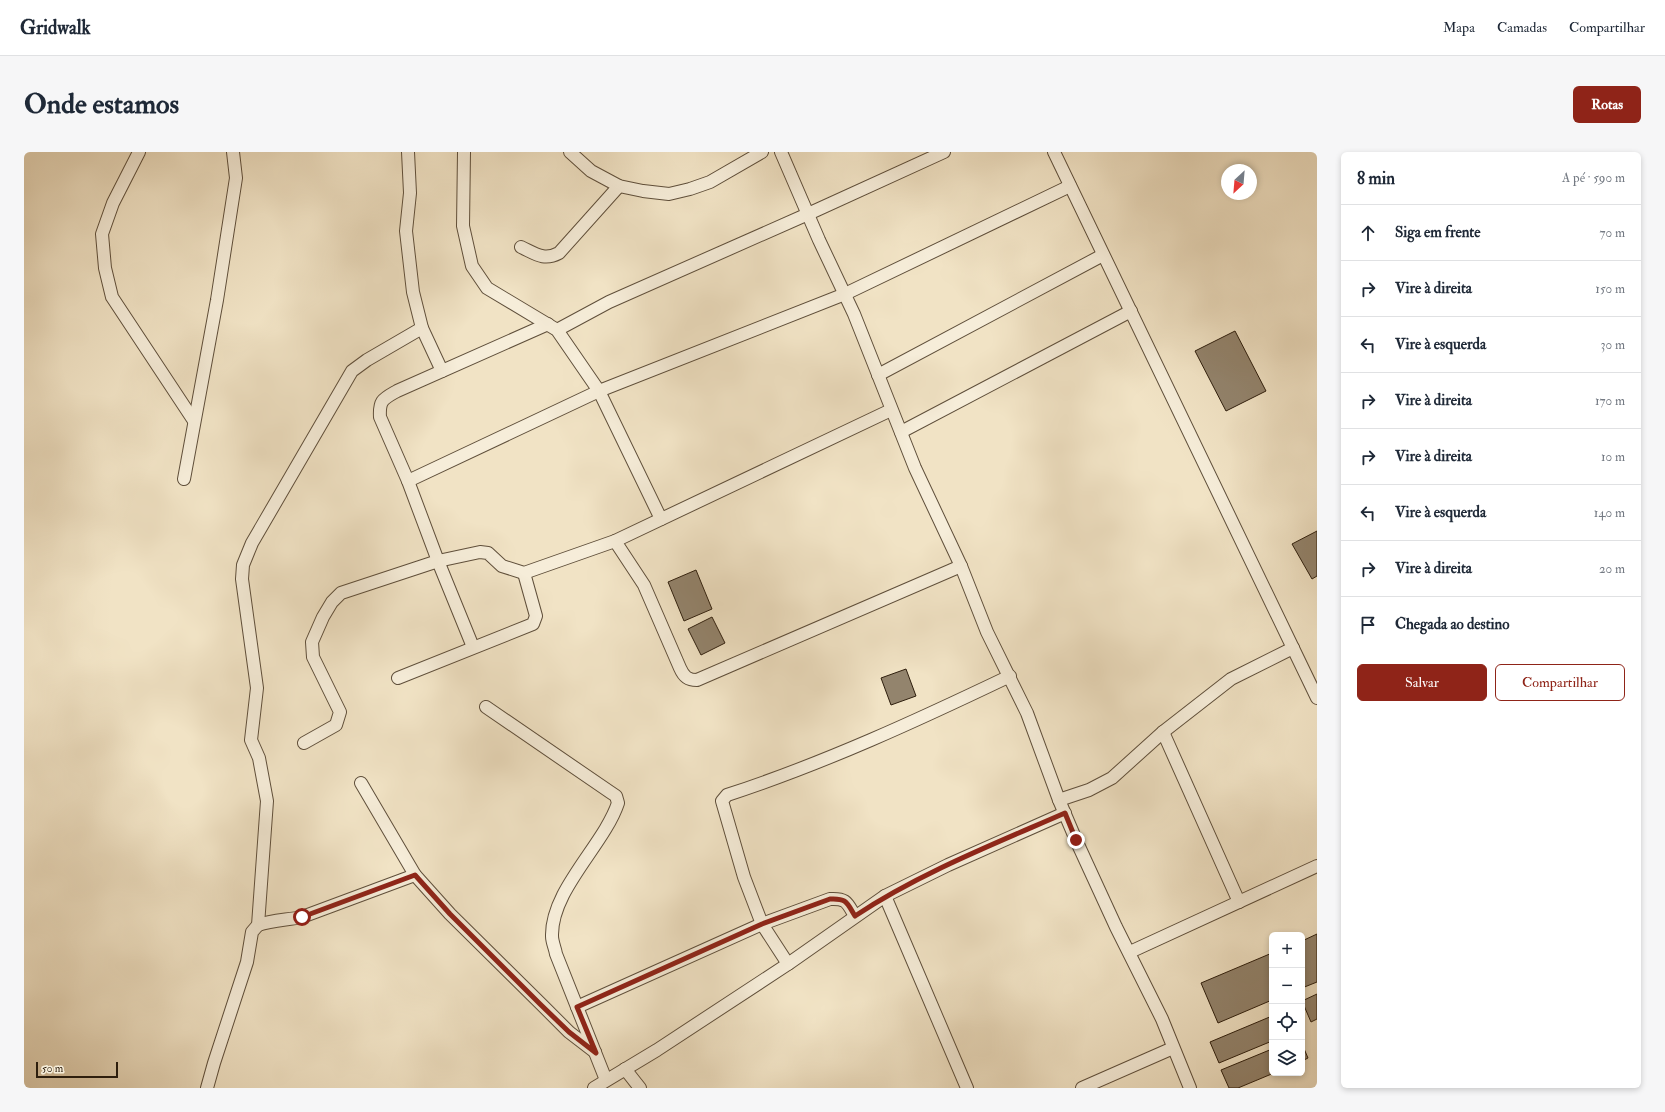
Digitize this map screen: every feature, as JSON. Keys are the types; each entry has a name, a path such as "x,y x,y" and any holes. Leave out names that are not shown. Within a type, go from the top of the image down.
{"street":[{"path":"139,152 113,203 102,234 105,268 112,297 194,421"},
{"path":"184,479 217,300 236,178 232,152"},
{"path":"408,152 410,193 406,231 413,292 422,328 442,371"},
{"path":"464,152 463,226 472,266 487,288 553,327 599,391 661,519"},
{"path":"570,152 591,171 619,186 669,194 710,182 762,152"},
{"path":"781,152 845,294 915,468 961,566 987,632 1010,676 1038,740 1059,800 1116,927 1130,952 1162,1019 1190,1088"},
{"path":"473,647 438,561 408,480 380,417 379,407 384,399 397,391 442,371 553,327 944,152"},
{"path":"1054,152 1317,698"},
{"path":"521,247 542,256 551,257 559,253 619,186"},
{"path":"408,480 599,391 845,294 1070,186"},
{"path":"878,374 1104,255"},
{"path":"900,432 1131,311"},
{"path":"258,925 267,801 259,758 252,740 257,688 242,579 243,565 252,543 352,371 367,360 422,328"},
{"path":"304,743 336,725 339,720 340,712 313,658 312,642 322,617 332,602 341,593 438,561 480,552 488,553 502,566 524,573 615,540 891,410"},
{"path":"615,540 644,586 680,668 684,676 690,680 697,680 961,566"},
{"path":"398,678 533,624 536,616 524,573"},
{"path":"1059,800 1089,790 1112,778 1163,732 1231,679 1293,648"},
{"path":"788,964 762,924 744,877 722,801 724,798 728,795 768,782 870,741 1010,676"},
{"path":"486,707 616,796 618,803 610,820 561,901 554,921 552,937 556,954 606,1080"},
{"path":"1163,732 1239,902"},
{"path":"361,783 415,875 450,914 540,1004 569,1032 596,1053"},
{"path":"594,1088 657,1050 788,964 885,896 948,865 1065,813"},
{"path":"1130,952 1317,866"},
{"path":"207,1088 247,962 252,932 258,925 266,922 286,921 302,917 415,875"},
{"path":"885,896 967,1088"},
{"path":"577,1007 762,924 830,899 840,898 846,901 855,916"},
{"path":"1082,1088 1173,1048"},
{"path":"625,1069 640,1088"}],"building":[{"path":"1235,331 1266,391 1226,411 1195,351"},
{"path":"1317,531 1317,576 1312,579 1292,544"},
{"path":"696,570 712,609 684,621 668,582"},
{"path":"712,617 725,643 701,655 688,629"},
{"path":"906,669 916,696 891,705 881,678"},
{"path":"1317,934 1317,982 1305,987 1305,968 1305,940"},
{"path":"1269,954 1269,1001 1218,1023 1201,983"},
{"path":"1317,994 1317,1019 1311,1022 1305,1008 1305,1000"},
{"path":"1269,1017 1269,1042 1219,1063 1210,1042"},
{"path":"1269,1050 1269,1075 1238,1088 1229,1088 1221,1070"},
{"path":"1305,1051 1308,1058 1305,1060"}],"route":[{"path":"302,917 415,875 450,914 540,1004 569,1032 596,1053 577,1007 762,924 830,899 840,898 846,901 855,916 885,896 948,865 1065,813 1076,840"}]}
